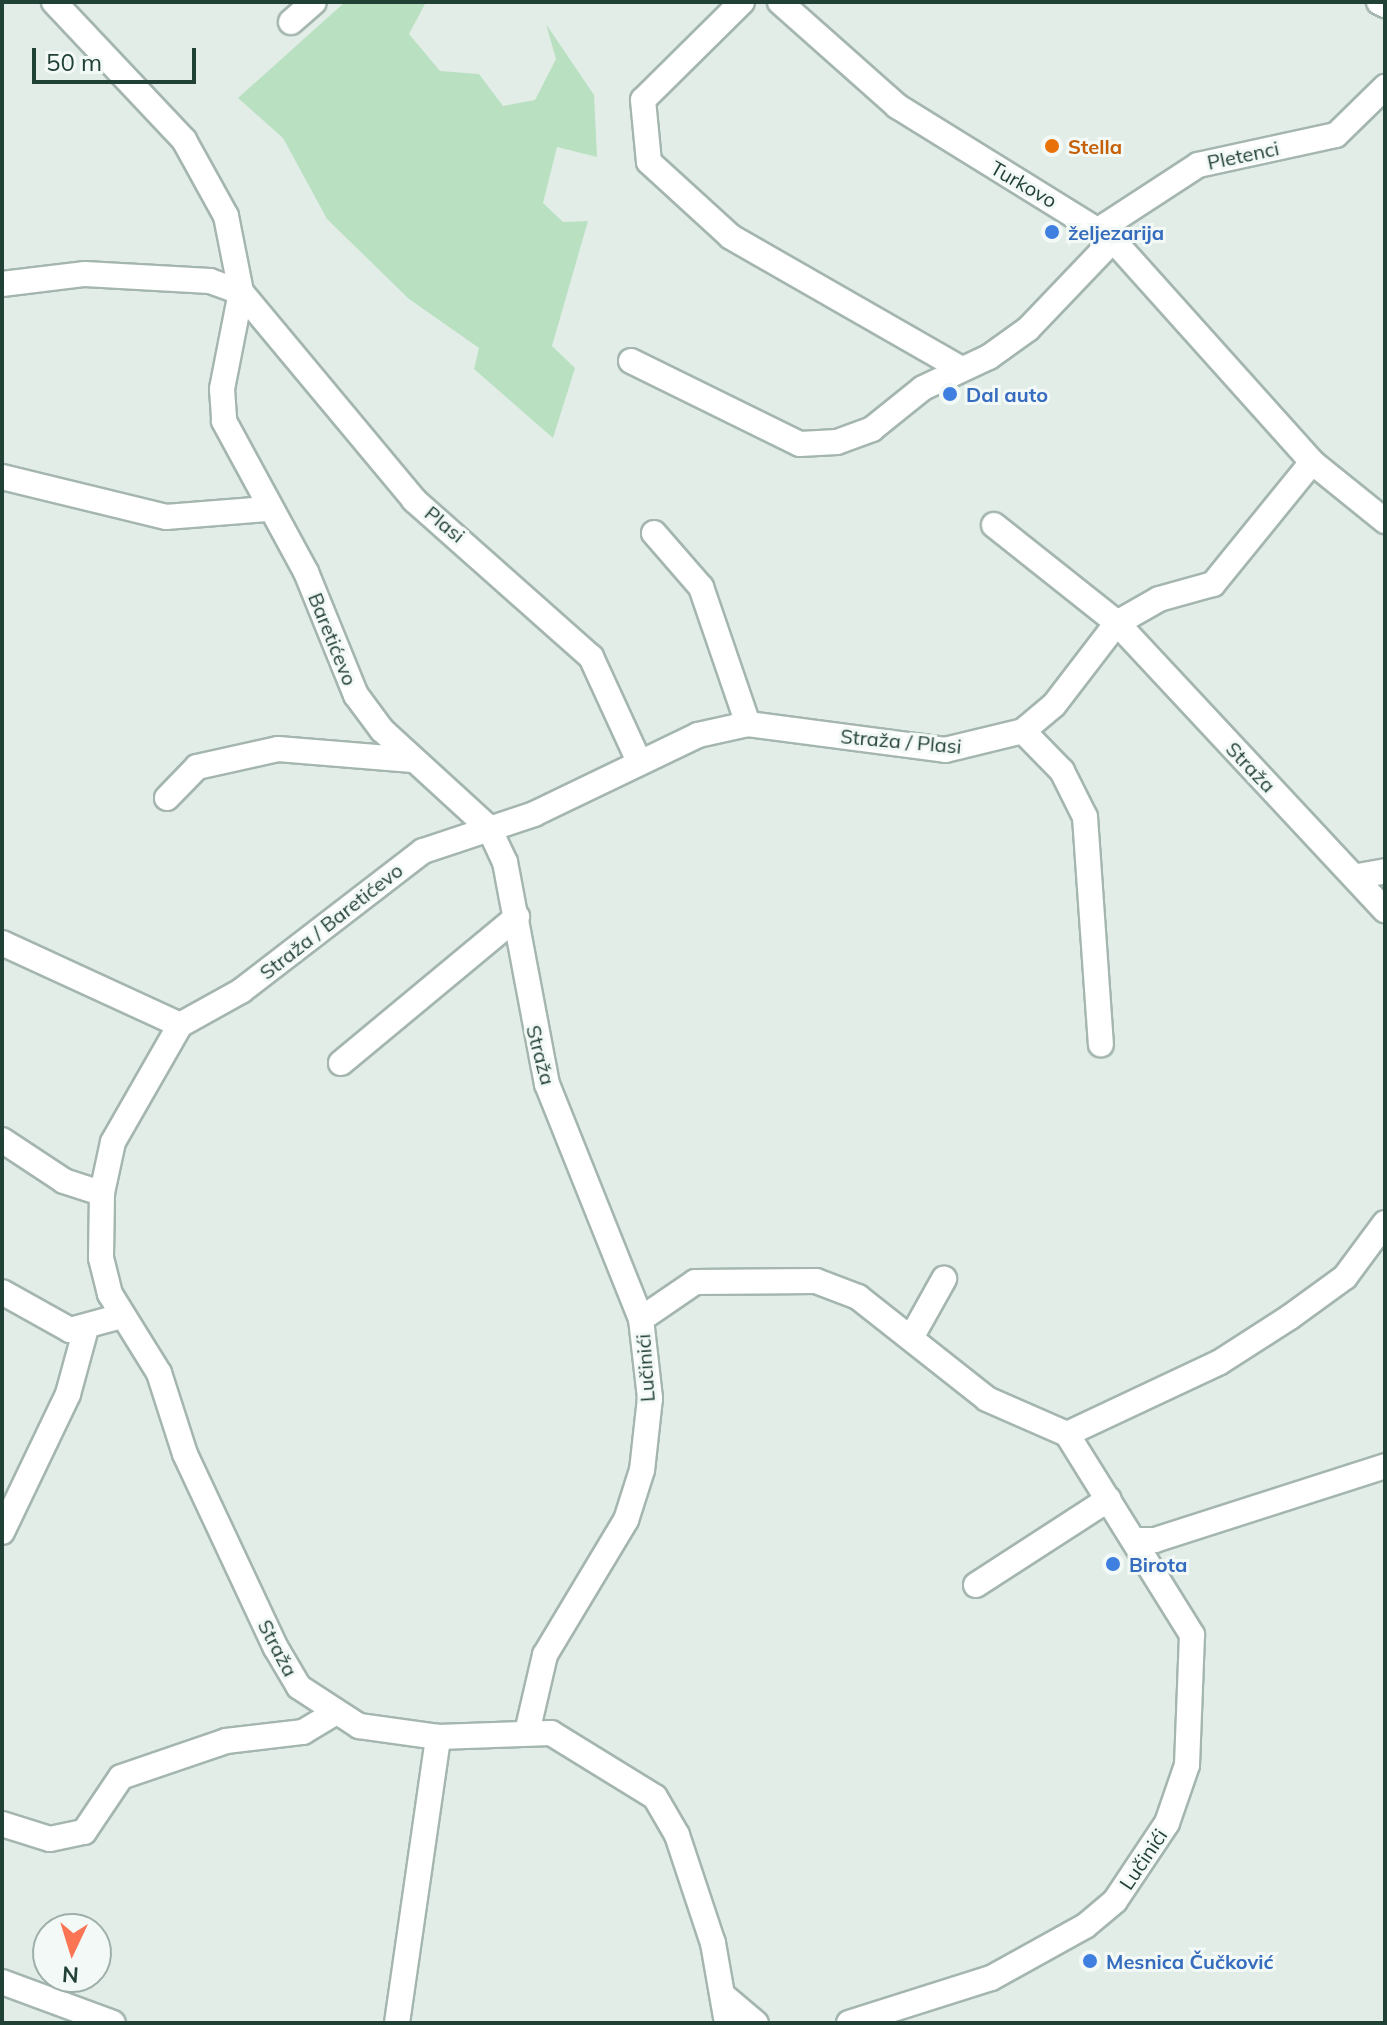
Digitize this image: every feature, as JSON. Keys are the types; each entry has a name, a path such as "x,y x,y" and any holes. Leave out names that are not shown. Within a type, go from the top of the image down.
{"street":[{"name":"Baretićevo","path":"54,2 184,140 226,216 241,292 220,403 267,509 306,572 356,695 413,760 489,828"},
{"path":"291,22 314,2"},
{"path":"742,2 652,84 639,120 645,153 662,182 731,237 960,368"},
{"name":"Turkovo","path":"780,2 897,106 1106,235 1312,462 1385,521"},
{"path":"1379,2 1385,5"},
{"name":"Pletenci","path":"631,361 800,444 872,429 960,368 1028,329 1106,235 1198,165 1336,135 1385,87"},
{"path":"2,284 117,275 210,281 241,292"},
{"name":"Plasi","path":"241,292 414,500 591,657 638,759"},
{"name":"Straža / Plasi","path":"489,828 584,791 638,759 748,724 945,750 980,747 1023,731 1054,705 1117,623 1159,599 1213,584 1312,462"},
{"path":"2,477 166,517 267,509"},
{"path":"994,525 1117,623"},
{"path":"654,533 701,587 748,724"},
{"name":"Straža","path":"1117,623 1358,876 1385,910"},
{"path":"1023,731 1062,771 1085,817 1101,1044"},
{"path":"167,798 197,767 278,749 413,760"},
{"name":"Straža","path":"489,828 517,917 547,1084 641,1319"},
{"name":"Straža / Baretićevo","path":"180,1025 241,991 423,851 489,828"},
{"path":"1358,876 1385,871"},
{"path":"341,1063 517,917"},
{"path":"2,943 180,1025"},
{"name":"Straža","path":"180,1025 113,1142 102,1193 101,1258 122,1316 159,1373 185,1454 276,1648 299,1687 333,1714"},
{"path":"2,1140 64,1181 102,1193"},
{"path":"1067,1434 1244,1347 1345,1277 1382,1228"},
{"path":"911,1338 944,1279"},
{"name":"Lučinići","path":"528,1728 545,1655 626,1520 642,1470 650,1398 641,1319 695,1282 816,1281 858,1297 987,1399 1067,1434 1175,1601 1195,1652 1187,1765 1144,1865 1085,1926 991,1978 849,2023"},
{"path":"2,1292 70,1330 122,1316"},
{"path":"2,1532 68,1394 86,1328"},
{"path":"1135,1540 1155,1540 1385,1466"},
{"path":"976,1585 1109,1499"},
{"path":"2,1824 50,1839 84,1832 121,1777 226,1741 303,1732 333,1714 359,1726 438,1737 528,1728 551,1733 655,1797 677,1835 726,1998 727,2023"},
{"path":"397,2023 438,1737"},
{"path":"2,1982 113,2023"},
{"path":"726,1998 756,2023"}],"green space":[{"path":"345,2 426,2 409,34 440,71 479,74 503,106 535,100 556,59 546,24 594,95 597,157 557,147 543,203 563,222 588,221 552,346 575,368 553,438 474,369 479,348 409,299 327,219 283,138 238,98"}],"place":[{"name":"Stella","path":"1052,146"},
{"name":"željezarija","path":"1052,232"},
{"name":"Dal auto","path":"950,394"},
{"name":"Birota","path":"1113,1564"},
{"name":"Mesnica Čučković","path":"1090,1961"}]}
